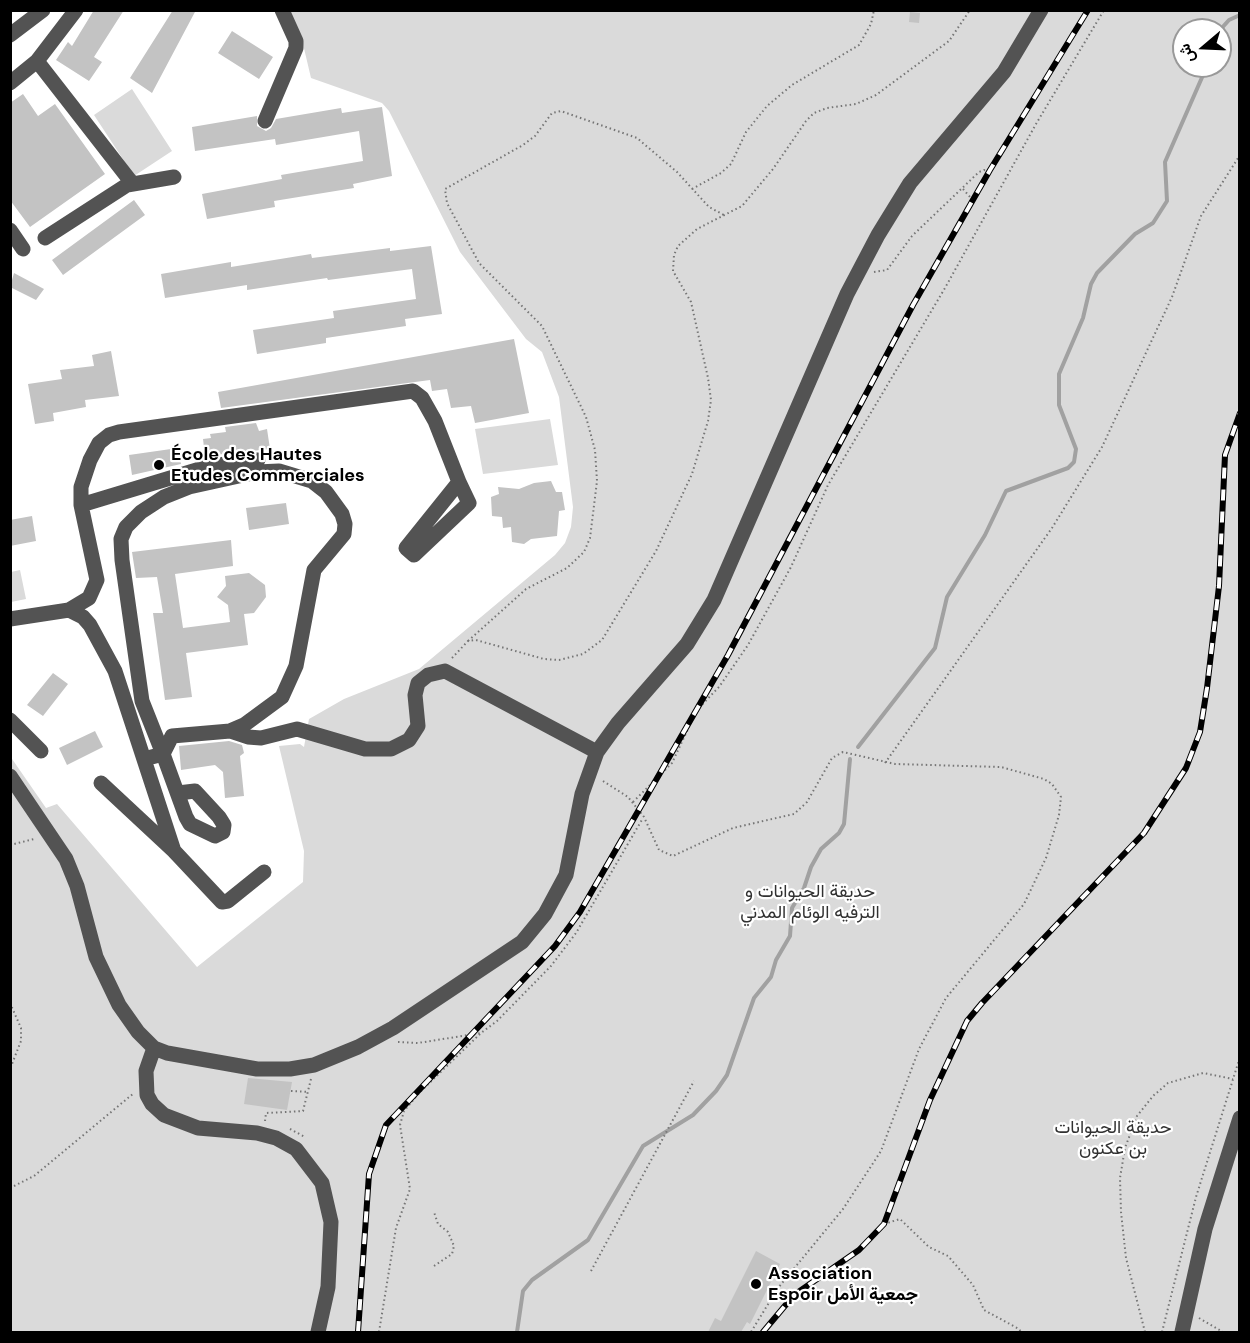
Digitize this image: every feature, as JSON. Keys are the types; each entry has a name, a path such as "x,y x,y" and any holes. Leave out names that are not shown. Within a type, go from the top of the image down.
{"street":[{"path":"10,35 43,10"},
{"path":"10,83 37,61 76,10"},
{"path":"265,121 296,48 296,41 282,10"},
{"path":"10,776 66,859 77,886 96,957 105,980 138,1032 154,1048 167,1053 257,1069 290,1070 314,1065 358,1047 379,1035 496,961 531,933 545,914 566,875 575,821 597,752 618,723 687,644 705,617 760,500 859,269 898,200 1004,72 1041,10"},
{"path":"37,61 132,183"},
{"path":"45,238 132,183 174,177"},
{"path":"10,230 23,249"},
{"path":"10,619 69,610 90,598 97,580 81,505 81,487 90,460 99,443 109,435 307,404 412,391 422,398 435,421 469,503 414,555 406,548 459,482"},
{"path":"81,505 210,466 258,460"},
{"path":"144,759 163,754 172,736 230,730 262,715 282,697 291,682 314,570 344,534 345,524 342,514 326,492 312,481 279,471 257,472 189,487 149,507 126,527 121,539 122,560 142,701 163,754 178,793"},
{"path":"69,610 83,617 90,625 115,671 174,851"},
{"path":"230,730 248,737 261,738 297,729 365,749 391,749 409,740 418,726 415,695 418,683 428,675 445,671 597,752"},
{"path":"10,720 41,751"},
{"path":"101,783 174,851 222,902 228,901 264,872"},
{"path":"154,1048 146,1071 146,1084 152,1104 164,1115 198,1128 257,1133 276,1138 296,1149 322,1183 331,1222 328,1287 318,1332"},
{"path":"1182,1332 1205,1229 1239,1118"}],"path":[{"path":"692,189 721,173 731,164 746,132 767,106 792,85 859,45 871,24 874,10"},
{"path":"468,641 484,640 544,659 559,660 593,648 615,620 656,551 692,474 704,440 711,400 708,378 691,302 676,279 672,262 684,238 737,210 751,197 792,138 814,113 827,108 856,104 876,95 949,41 970,10"},
{"path":"633,802 672,763 697,710 719,687 748,645 791,567 828,485 945,288 1042,114 1104,10"},
{"path":"445,671 458,649 526,589 567,568 584,552 590,538 597,481 595,450 586,417 542,326 479,263 447,203 445,189 523,146 535,136 552,113 561,111 637,138 709,207 724,215"},
{"path":"885,763 1052,528 1102,447 1172,297 1202,216 1239,155"},
{"path":"859,269 876,273 887,270 912,236 979,172 992,171"},
{"path":"963,189 970,197 972,208"},
{"path":"589,773 633,802 644,817 659,850 673,856 734,828 794,814 807,802 832,758 838,752 885,763 1001,768 1028,773 1053,784 1061,804 1046,858 1024,904 945,998 919,1049 881,1152 843,1209 778,1288 751,1332"},
{"path":"379,1332 396,1228 410,1189 400,1118 420,1092 481,1033 497,1021 552,966 576,933 644,817"},
{"path":"10,845 51,835"},
{"path":"10,1003 21,1028 21,1041 10,1069"},
{"path":"379,1035 405,1043 481,1033"},
{"path":"1162,1332 1196,1197 1239,1058"},
{"path":"288,1114 303,1111 314,1065"},
{"path":"1145,1332 1126,1258 1121,1212 1120,1178 1125,1148 1137,1116 1168,1083 1203,1073 1233,1079"},
{"path":"591,1271 694,1081"},
{"path":"10,1188 34,1176 146,1084"},
{"path":"291,1091 309,1092"},
{"path":"434,1212 438,1224 448,1232 454,1246 452,1254 434,1266"},
{"path":"884,1224 900,1219 929,1246 948,1256 974,1285 984,1310 1021,1332"},
{"path":"1186,1311 1223,1332"}],"green space":[{"name":"حديقة الحيوانات و الترفيه الوئام المدني","path":"289,11 1239,11 1239,1332 11,1332 10,756 46,808 57,804 197,967 303,882 304,851 279,746 300,744 304,747 309,719 344,699 419,669 555,555 565,543 571,527 573,507 559,397 542,352 526,339 460,252 389,111 382,103 311,78 303,44"},
{"path":"132,89 172,151 134,176 94,115"},
{"path":"550,419 558,465 483,474 475,429"},
{"path":"20,570 26,599 11,602 11,572"}],"building":[{"path":"94,10 124,10 94,57 102,62 89,81 56,60 68,42 72,46"},
{"path":"173,10 196,10 152,93 130,78"},
{"path":"910,12 920,13 919,23 909,22"},
{"path":"232,31 273,57 259,79 218,53"},
{"path":"23,94 38,116 55,104 105,174 30,227 10,200 10,103"},
{"path":"382,107 392,176 353,184 354,188 274,201 275,207 207,219 202,194 282,179 281,175 363,161 359,131 276,145 275,139 195,151 192,127 257,116 257,126 266,131 271,128 276,119 341,108 342,113"},
{"path":"134,200 145,215 63,275 52,260"},
{"path":"431,246 442,314 405,319 406,326 326,338 326,343 257,354 253,330 334,318 333,311 416,299 412,269 328,280 327,278 247,290 247,285 165,298 161,274 231,262 231,267 311,254 312,258 390,248 390,251"},
{"path":"14,273 44,289 36,300 10,287"},
{"path":"514,339 529,413 475,423 471,406 451,408 447,389 432,391 430,380 221,408 218,392"},
{"path":"111,351 119,396 85,400 86,407 53,413 54,421 35,424 28,384 62,379 60,370 94,366 92,355"},
{"path":"256,423 259,431 267,429 270,449 205,456 203,439 211,438 210,434 226,432 225,427"},
{"path":"178,448 181,464 132,475 129,455"},
{"path":"551,481 556,492 562,492 565,510 559,511 557,536 531,539 524,544 512,542 511,527 503,528 502,517 492,516 491,497 499,494 498,487 519,489 534,483"},
{"path":"286,503 289,524 249,530 246,508"},
{"path":"32,516 36,541 10,546 10,520"},
{"path":"231,540 233,566 175,574 183,628 230,622 228,605 217,597 226,586 225,576 249,573 265,585 266,597 254,613 244,614 248,645 186,653 192,697 165,700 153,613 163,613 157,577 136,578 132,552"},
{"path":"53,673 68,684 43,716 27,705"},
{"path":"95,731 103,747 67,765 59,748"},
{"path":"229,741 242,745 244,753 240,756 244,796 225,798 223,772 215,765 181,770 179,746"},
{"path":"248,1078 292,1082 287,1110 244,1104"},
{"path":"756,1251 780,1264 750,1324 747,1322 741,1332 708,1332 715,1318 721,1321"}],"waterway":[{"path":"1232,19 1240,15"},
{"path":"858,747 935,648 947,597 985,535 1006,491 1068,468 1074,462 1076,449 1059,405 1059,374 1083,318 1091,284 1097,273 1135,234 1153,223 1167,201 1165,162 1202,78"},
{"path":"517,1332 523,1291 532,1280 588,1240 643,1146 693,1115 716,1091 727,1075 754,998 771,977 776,960 790,936 792,908 804,888 811,867 821,849 839,833 844,824 850,759"}],"railway":[{"path":"358,1332 369,1174 386,1125 555,946 580,912 728,655 913,305 990,170 1088,10"},
{"path":"763,1332 794,1295 859,1250 884,1224 930,1100 967,1021 1144,833 1186,768 1200,732 1207,688 1219,586 1225,455 1240,413"}],"place":[{"name":"École des Hautes Etudes Commerciales","path":"159,465"},
{"name":"Association Espoir جمعية الأمل","path":"756,1284"}],"park label":[{"name":"حديقة الحيوانات بن عكنون","path":"1113,1138"}]}
